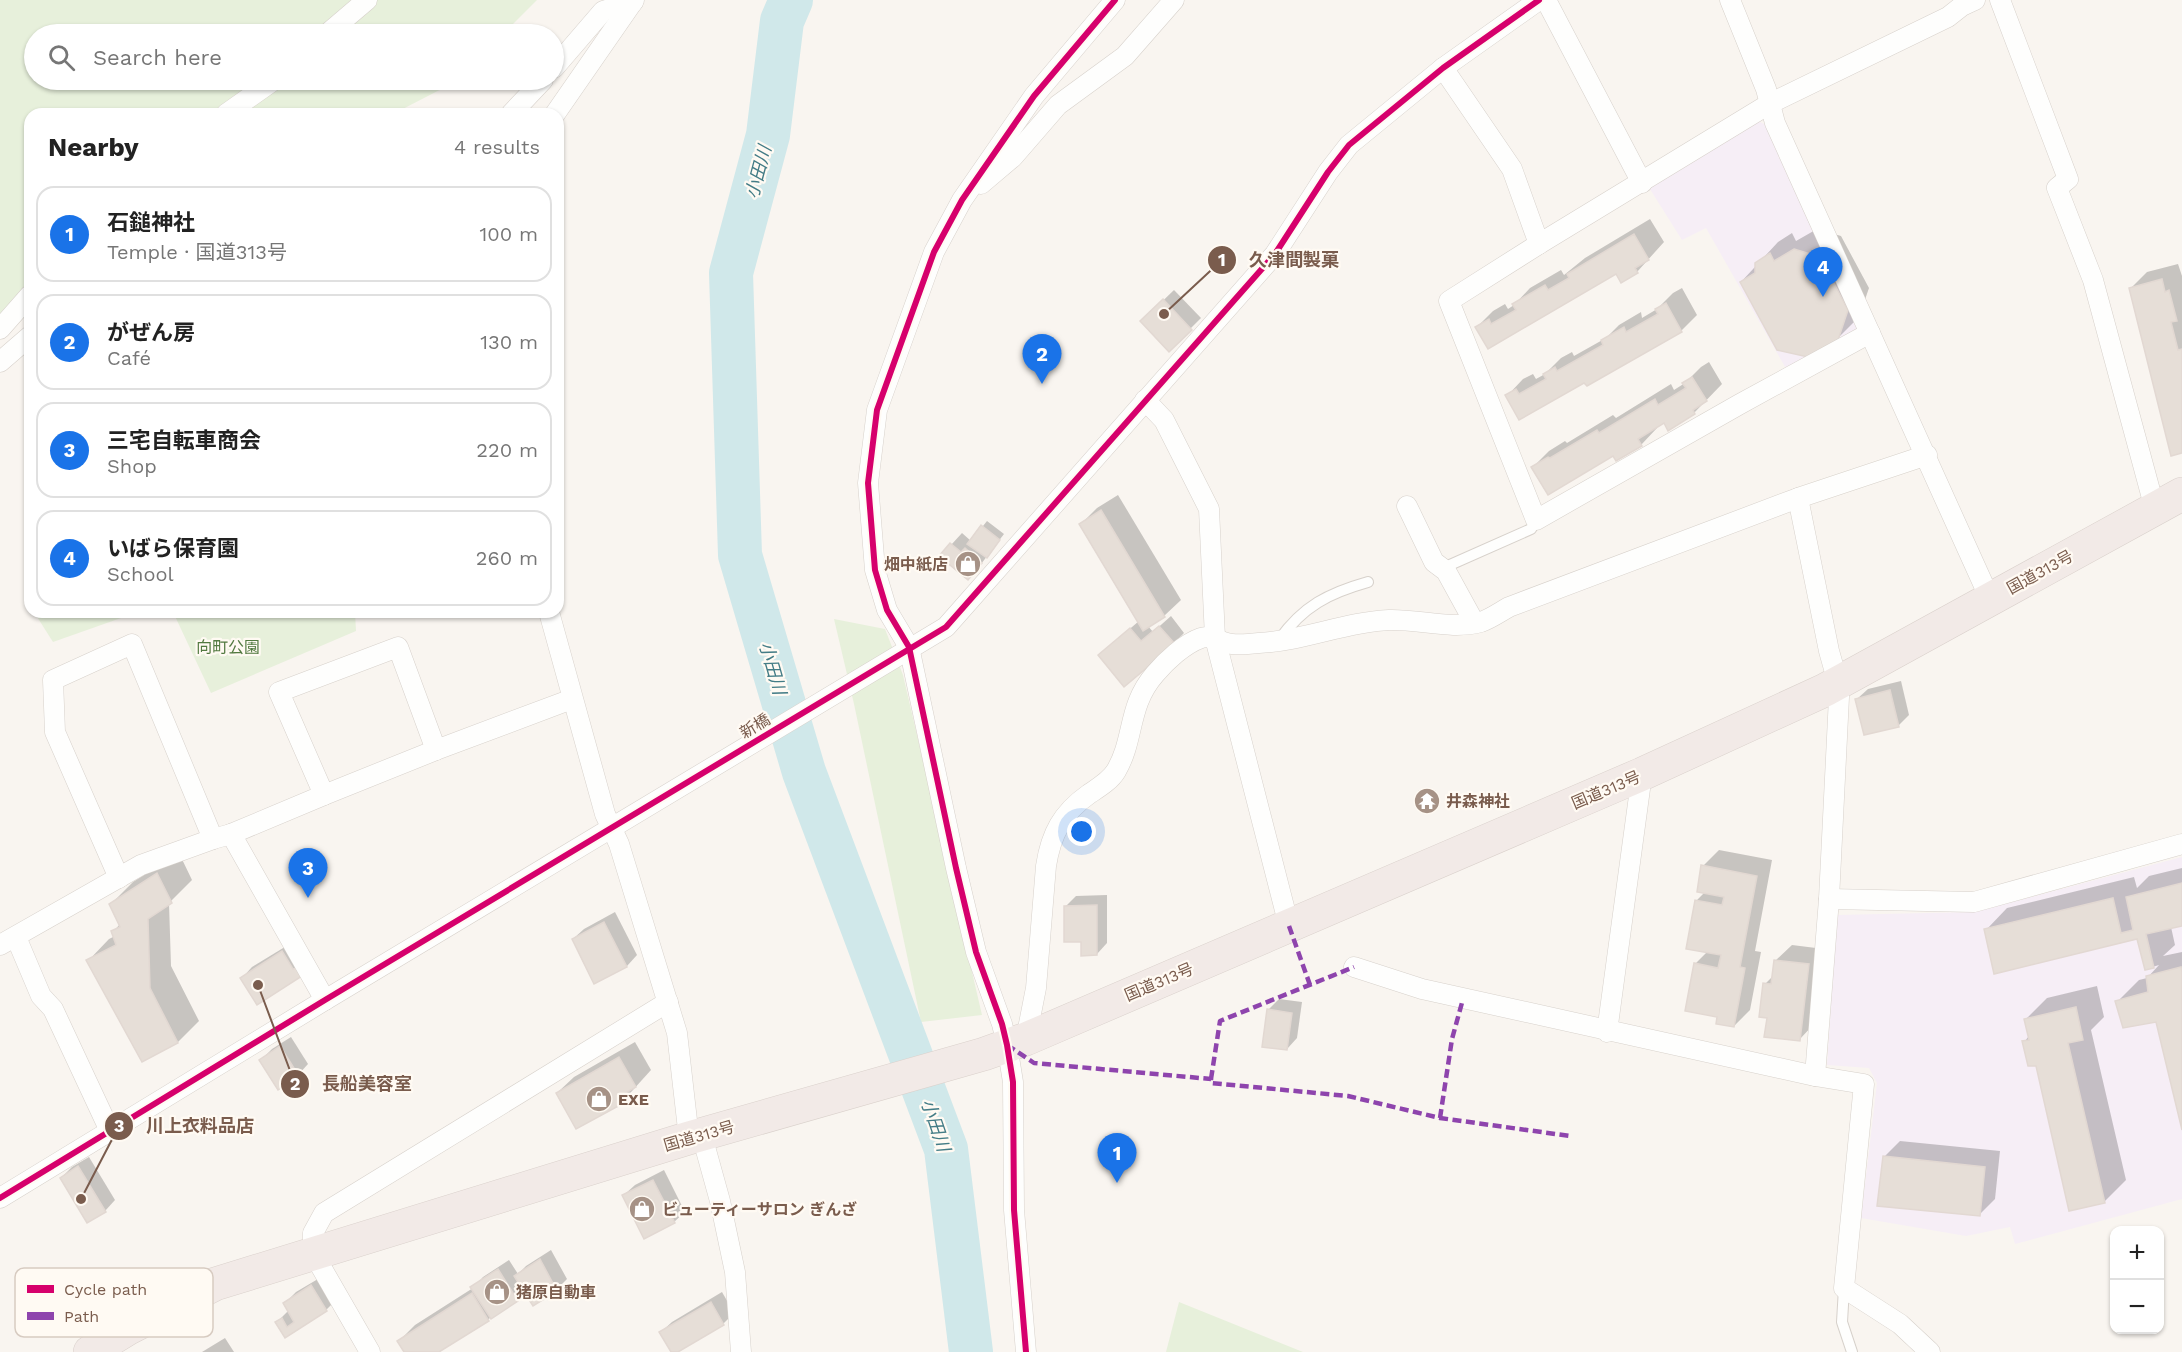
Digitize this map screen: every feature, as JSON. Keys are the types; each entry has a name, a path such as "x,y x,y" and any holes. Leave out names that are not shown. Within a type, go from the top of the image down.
{"highway":[{"name":"国道313号","path":"213,1285 1017,1042 1642,774 1838,683 2168,502"},
{"name":"国道313号","path":"90,1352 114,1337"}],"street":[{"path":"339,24 367,0"},
{"path":"1017,1042 1002,1024 974,941 903,652 875,570 868,483 877,410 934,252 962,200 1034,96 1115,0"},
{"path":"962,200 1013,157 1058,105 1125,56 1174,0"},
{"name":"新橋","path":"0,1198 946,627 1275,254 1328,172 1349,145 1443,68 1539,0"},
{"path":"1546,0 1642,183"},
{"path":"1730,0 1766,89 1775,123 1927,454 1990,599"},
{"path":"1870,333 1536,520 1449,301 1769,104 1948,17 1962,6 1975,0"},
{"path":"2000,0 2068,179 2057,188 2094,280 2168,502"},
{"path":"564,56 603,11 633,1"},
{"path":"559,108 633,1"},
{"path":"1443,68 1512,170 1539,244"},
{"path":"234,108 260,90"},
{"path":"517,108 534,90"},
{"path":"0,329 24,302"},
{"path":"0,362 24,341"},
{"path":"1145,400 1164,420 1209,509 1215,638 1289,926"},
{"path":"1026,1352 1014,1210 1013,1082 1017,1042 1036,988 1048,849 1054,834 1074,805 1114,774 1121,762 1136,704 1155,673 1174,656 1204,637 1215,638 1230,644 1268,643 1389,620 1460,624 1481,622 1509,607 1798,498 1927,454"},
{"path":"1798,498 1829,651 1838,683 1839,697 1829,899 1815,1076"},
{"path":"1407,506 1434,562 1446,571 1474,622"},
{"path":"551,618 572,699 619,824 619,844 677,1033 720,1201 735,1272 741,1352"},
{"path":"119,878 55,732 52,680 132,644 222,837 325,1000"},
{"path":"324,795 279,692 398,647 436,750"},
{"path":"110,1131 53,1009 41,996 8,941 141,865 222,837 436,750 572,699"},
{"path":"1607,1032 1642,774"},
{"path":"1829,899 1974,902 2182,844"},
{"path":"1354,966 1422,989 1607,1032 1815,1076 1864,1084 1844,1288 1900,1324 1930,1352"},
{"path":"370,1352 314,1253 314,1233 324,1213 668,1002"}],"lane":[{"path":"1443,568 1531,530 1536,520"},
{"path":"1278,640 1289,626 1320,600 1337,591 1368,582"},
{"path":"1844,1288 1842,1322 1852,1352"}],"shaded area":[{"path":"1758,121 1768,126 1861,331 1788,372 1706,228 1682,240 1648,186"},
{"path":"2182,857 2182,1199 2015,1244 2010,1227 1966,1236 1861,1218 1877,1083 1869,1068 1827,1065 1837,915 1974,912"}],"green space":[{"path":"0,0 537,0 513,24 24,24 24,90 440,90 405,108 24,108 24,301 0,315"},
{"path":"38,618 121,618 53,642"},
{"name":"向町公園","path":"176,618 355,618 356,631 211,693"},
{"path":"834,619 885,629 903,675 982,1015 921,1022"},
{"path":"1179,1302 1303,1352 1166,1352"}],"building":[{"path":"1634,234 1649,260 1635,268 1638,273 1621,283 1616,274 1488,349 1475,327 1489,319 1491,324 1516,310 1512,304 1545,285 1548,290 1569,278 1567,274"},
{"path":"1794,249 1820,257 1848,310 1838,340 1808,357 1777,350 1740,282 1755,273 1755,263 1770,253 1774,261"},
{"path":"2162,279 2165,292 2169,290 2177,321 2171,322 2178,350 2182,349 2182,453 2171,456 2129,288"},
{"path":"1163,299 1192,330 1169,352 1140,321"},
{"path":"1666,303 1682,332 1587,386 1584,383 1519,420 1505,395 1516,389 1519,394 1546,379 1543,374 1555,367 1557,371 1603,345 1601,340 1624,327 1626,332 1658,314 1655,309"},
{"path":"1692,377 1707,401 1693,410 1695,414 1668,431 1664,423 1638,439 1642,446 1616,461 1613,456 1548,495 1531,467 1597,430 1599,433 1655,399 1658,405 1686,388 1682,383"},
{"path":"1101,510 1165,617 1143,631 1079,524"},
{"path":"981,525 1000,540 987,558 967,544"},
{"path":"950,543 961,552 965,548 982,563 968,580 939,556"},
{"path":"1159,626 1175,644 1124,687 1098,655 1130,628 1141,641"},
{"path":"1890,690 1899,727 1864,735 1855,699"},
{"path":"1701,865 1757,876 1740,967 1745,968 1734,1027 1716,1024 1717,1017 1685,1011 1694,963 1718,968 1721,955 1686,949 1695,900 1722,905 1724,897 1697,892"},
{"path":"157,873 172,903 148,919 150,988 178,1043 142,1062 86,960 116,945 111,931 120,927 109,904"},
{"path":"2182,883 2182,926 2146,934 2154,968 2145,970 2137,939 1994,974 1984,929 2113,898 2121,933 2133,930 2126,897"},
{"path":"1097,905 1097,955 1081,956 1081,942 1064,942 1064,906"},
{"path":"604,922 627,967 594,984 572,939"},
{"path":"282,951 293,969 297,968 302,976 257,1005 240,978"},
{"path":"1774,960 1809,964 1800,1041 1764,1037 1767,1018 1759,1017 1763,983 1771,984"},
{"path":"2181,967 2182,1130 2156,1022 2123,1028 2115,1001 2148,992 2146,976"},
{"path":"2076,1007 2083,1040 2068,1043 2105,1203 2069,1211 2036,1066 2028,1066 2022,1041 2029,1040 2024,1019"},
{"path":"1267,1009 1292,1013 1287,1050 1262,1047"},
{"path":"280,1046 299,1076 278,1090 259,1060"},
{"path":"619,1057 636,1087 620,1096 624,1103 576,1129 556,1093"},
{"path":"1883,1156 1985,1167 1980,1216 1877,1206"},
{"path":"78,1166 106,1212 87,1223 60,1178"},
{"path":"653,1180 675,1223 644,1239 622,1195"},
{"path":"540,1259 557,1291 533,1306 514,1276"},
{"path":"498,1269 518,1301 491,1319 470,1287"},
{"path":"311,1285 327,1311 285,1338 275,1322 282,1318 287,1327 294,1322 283,1303"},
{"path":"472,1293 489,1321 439,1352 404,1352 397,1341"},
{"path":"711,1302 724,1325 678,1352 671,1352 659,1332"}],"waterway":[{"name":"小田川","path":"791,0 782,21 768,135 731,273 740,555 804,772 946,1149 971,1352"}],"marked path":[{"path":"1289,926 1310,985"},
{"path":"1211,1079 1220,1021 1354,967"},
{"path":"1440,1118 1452,1039 1463,999"},
{"path":"1007,1045 1034,1063 1211,1079 1211,1083 1348,1096 1440,1118 1570,1136"}],"cycle path":[{"path":"1026,1352 1014,1210 1013,1082 1007,1045 1002,1024 976,952 909,647 887,610 875,570 868,483 877,410 934,252 962,200 1034,96 1115,0"},
{"path":"0,1198 946,627 1275,254 1328,172 1349,145 1443,68 1539,0"}],"place":[{"name":"いばら保育園","path":"1823,297"},
{"name":"久津間製菓","path":"1164,314"},
{"name":"がぜん房","path":"1042,384"},
{"name":"畑中紙店","path":"968,564"},
{"name":"井森神社","path":"1427,801"},
{"name":"三宅自転車商会","path":"308,898"},
{"name":"長船美容室","path":"258,985"},
{"name":"EXE","path":"599,1099"},
{"name":"石鎚神社","path":"1117,1183"},
{"name":"川上衣料品店","path":"81,1199"},
{"name":"ビューティーサロン ぎんざ","path":"642,1209"},
{"name":"猪原自動車","path":"497,1292"}]}
